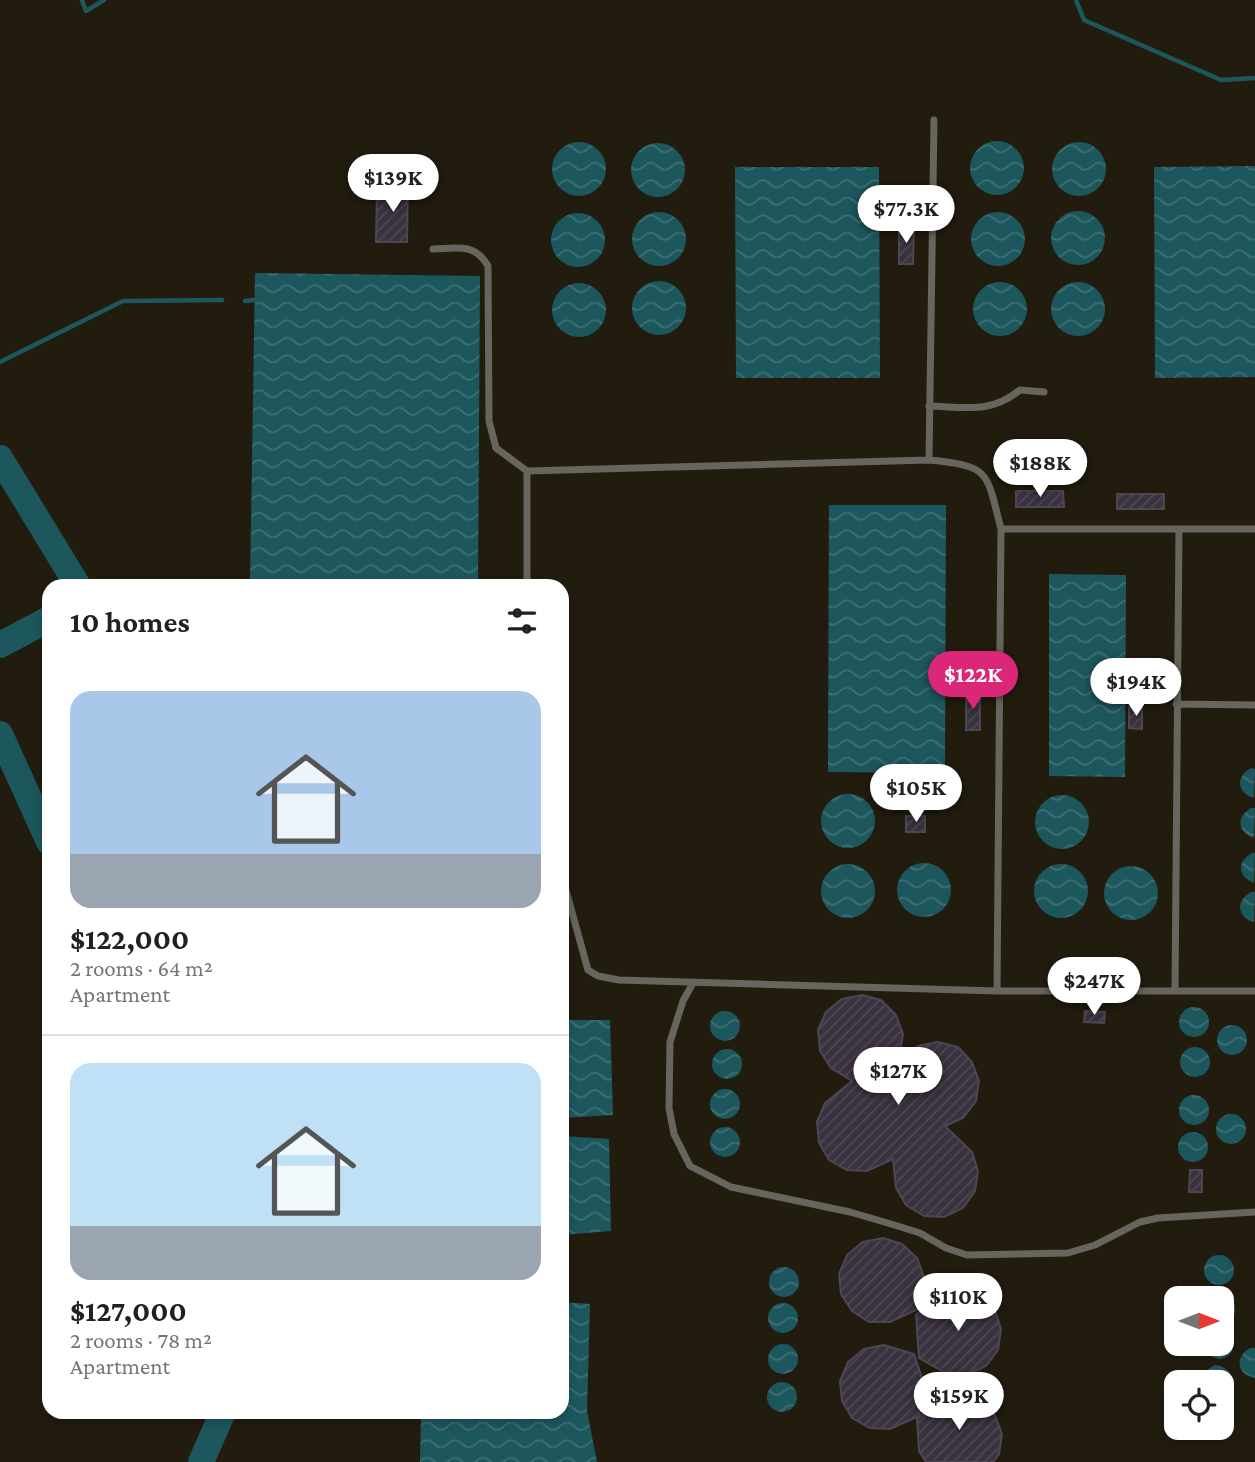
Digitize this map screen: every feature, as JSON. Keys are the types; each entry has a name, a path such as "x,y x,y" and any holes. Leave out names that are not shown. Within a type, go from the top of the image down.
{"lane":[{"path":"929,460 934,120"},
{"path":"433,249 466,248 481,254 488,266 489,421 496,447 527,471 929,460 964,463 979,470 990,488 1001,529 997,991"},
{"path":"929,406 985,407 1004,402 1020,390 1044,392"},
{"path":"527,471 527,579"},
{"path":"1001,529 1255,529"},
{"path":"1175,991 1179,529"},
{"path":"1176,704 1255,705"},
{"path":"569,902 587,970 597,976 620,980 997,991 1255,990"},
{"path":"693,982 683,1001 670,1042 669,1108 674,1134 691,1166 731,1187 850,1212 920,1233 946,1248 967,1255 1068,1253 1095,1245 1140,1222 1158,1217 1255,1212"}],"water":[{"path":"1002,141 1012,145 1020,153 1024,168 1020,183 1012,191 992,195 982,191 974,183 970,163 974,153 982,145"},
{"path":"584,142 594,146 602,154 606,169 602,184 594,192 574,196 564,192 556,184 552,164 556,154 564,146"},
{"path":"1084,142 1094,146 1102,154 1106,169 1102,184 1094,192 1074,196 1064,192 1056,184 1052,164 1056,154 1064,146"},
{"path":"663,143 673,147 681,155 685,170 681,185 673,193 653,197 643,193 635,185 631,165 635,155 643,147"},
{"path":"1255,166 1255,377 1155,378 1154,167"},
{"path":"735,167 879,167 880,378 736,378"},
{"path":"1083,211 1093,215 1101,223 1105,238 1101,253 1093,261 1073,265 1063,261 1055,253 1051,233 1055,223 1063,215"},
{"path":"664,212 674,216 682,224 686,239 682,254 674,262 654,266 644,262 636,254 632,234 636,224 644,216"},
{"path":"1003,212 1013,216 1021,224 1025,239 1021,254 1013,262 993,266 983,262 975,254 971,234 975,224 983,216"},
{"path":"583,213 593,217 601,225 605,240 601,255 593,263 573,267 563,263 555,255 551,235 555,225 563,217"},
{"path":"255,273 480,276 478,579 250,579"},
{"path":"664,281 674,285 682,293 686,308 682,323 674,331 654,335 644,331 636,323 632,303 636,293 644,285"},
{"path":"1005,282 1015,286 1023,294 1027,309 1023,324 1015,332 995,336 985,332 977,324 973,304 977,294 985,286"},
{"path":"1083,282 1093,286 1101,294 1105,309 1101,324 1093,332 1073,336 1063,332 1055,324 1051,304 1055,294 1063,286"},
{"path":"584,283 594,287 602,295 606,310 602,325 594,333 574,337 564,333 556,325 552,305 556,295 564,287"},
{"path":"829,505 946,505 945,773 828,772"},
{"path":"1049,574 1126,575 1125,777 1049,776"},
{"path":"1251,768 1255,769 1254,798 1241,789 1240,784 1242,776"},
{"path":"853,794 863,798 871,806 875,821 871,836 863,844 843,848 833,844 825,836 821,816 825,806 833,798"},
{"path":"1067,795 1077,799 1085,807 1089,822 1085,837 1077,845 1057,849 1047,845 1039,837 1035,817 1039,807 1047,799"},
{"path":"1251,808 1255,808 1254,838 1244,832 1240,824"},
{"path":"1255,853 1254,883 1245,877 1241,869 1243,861"},
{"path":"929,863 939,867 947,875 951,890 947,905 939,913 919,917 909,913 901,905 897,885 901,875 909,867"},
{"path":"853,864 863,868 871,876 875,891 871,906 863,914 843,918 833,914 825,906 821,886 825,876 833,868"},
{"path":"1066,864 1076,868 1084,876 1088,891 1084,906 1076,914 1056,918 1046,914 1038,906 1034,886 1038,876 1046,868"},
{"path":"1136,866 1146,870 1154,878 1158,893 1154,908 1146,916 1126,920 1116,916 1108,908 1104,888 1108,878 1116,870"},
{"path":"1255,892 1254,922 1241,913 1240,908 1242,900"},
{"path":"1194,1007 1205,1011 1209,1022 1205,1033 1194,1037 1183,1033 1179,1022 1183,1011"},
{"path":"725,1011 736,1015 740,1026 736,1037 725,1041 714,1037 710,1026 714,1015"},
{"path":"569,1020 610,1020 613,1115 569,1118"},
{"path":"1232,1025 1243,1029 1247,1040 1243,1051 1232,1055 1221,1051 1217,1040 1221,1029"},
{"path":"1195,1047 1206,1051 1210,1062 1206,1073 1195,1077 1184,1073 1180,1062 1184,1051"},
{"path":"727,1049 738,1053 742,1064 738,1075 727,1079 716,1075 712,1064 716,1053"},
{"path":"725,1089 736,1093 740,1104 736,1115 725,1119 714,1115 710,1104 714,1093"},
{"path":"1194,1095 1205,1099 1209,1110 1205,1121 1194,1125 1183,1121 1179,1110 1183,1099"},
{"path":"1231,1114 1242,1118 1246,1129 1242,1140 1231,1144 1220,1140 1216,1129 1220,1118"},
{"path":"725,1127 736,1131 740,1142 736,1153 725,1157 714,1153 710,1142 714,1131"},
{"path":"1193,1132 1204,1136 1208,1147 1204,1158 1193,1162 1182,1158 1178,1147 1182,1136"},
{"path":"569,1136 609,1139 611,1231 569,1234"},
{"path":"1219,1255 1230,1259 1234,1270 1230,1281 1219,1285 1208,1281 1204,1270 1208,1259"},
{"path":"784,1267 795,1271 799,1282 795,1293 784,1297 773,1293 769,1282 773,1271"},
{"path":"569,1302 590,1304 587,1411 597,1462 420,1462 421,1419 569,1419"},
{"path":"783,1303 794,1307 798,1318 794,1329 783,1333 772,1329 768,1318 772,1307"},
{"path":"783,1344 794,1348 798,1359 794,1370 783,1374 772,1370 768,1359 772,1348"},
{"path":"1250,1348 1255,1348 1255,1378 1244,1373 1240,1365 1241,1356"},
{"path":"1211,1356 1227,1356 1218,1359"},
{"path":"1214,1365 1227,1370 1208,1370"},
{"path":"782,1382 793,1386 797,1397 793,1408 782,1412 771,1408 767,1397 771,1386"}],"building":[{"path":"392,180 408,180 407,242 376,242 377,192 392,193"},
{"path":"899,226 914,227 913,264 899,264"},
{"path":"1016,491 1063,491 1064,507 1016,507"},
{"path":"1117,494 1164,494 1164,509 1117,509"},
{"path":"966,692 980,692 980,730 966,730"},
{"path":"1129,707 1142,707 1142,729 1129,728"},
{"path":"906,816 925,816 925,832 906,832"},
{"path":"862,995 881,1000 896,1015 903,1034 898,1063 918,1046 938,1042 958,1047 972,1062 979,1081 976,1101 963,1118 945,1126 972,1152 978,1171 975,1191 963,1208 944,1217 924,1216 906,1205 896,1188 893,1159 867,1171 847,1170 829,1160 819,1143 817,1122 825,1103 852,1081 831,1068 820,1051 818,1030 826,1012 842,999"},
{"path":"1085,1011 1105,1012 1104,1023 1084,1022"},
{"path":"1190,1170 1202,1170 1202,1192 1189,1192"},
{"path":"883,1238 902,1244 917,1258 924,1277 918,1309 890,1322 869,1322 852,1311 841,1294 839,1274 847,1255 863,1242"},
{"path":"960,1290 980,1296 995,1310 1001,1329 998,1350 986,1366 967,1375 947,1374 919,1358 916,1315 941,1294"},
{"path":"884,1345 914,1354 924,1384 919,1416 890,1429 870,1428 852,1418 842,1401 840,1381 848,1362 864,1349"},
{"path":"961,1395 981,1401 995,1415 1002,1434 999,1454 993,1462 926,1462 919,1451 917,1419 941,1399"}],"waterway":[{"path":"82,0 86,11 104,0"},
{"path":"1076,0 1084,20 1221,80 1255,78"},
{"path":"0,362 123,301 222,300"},
{"path":"245,301 254,300"},
{"path":"0,458 74,579"},
{"path":"0,645 42,623"},
{"path":"0,734 42,827"},
{"path":"201,1462 220,1419"}]}
